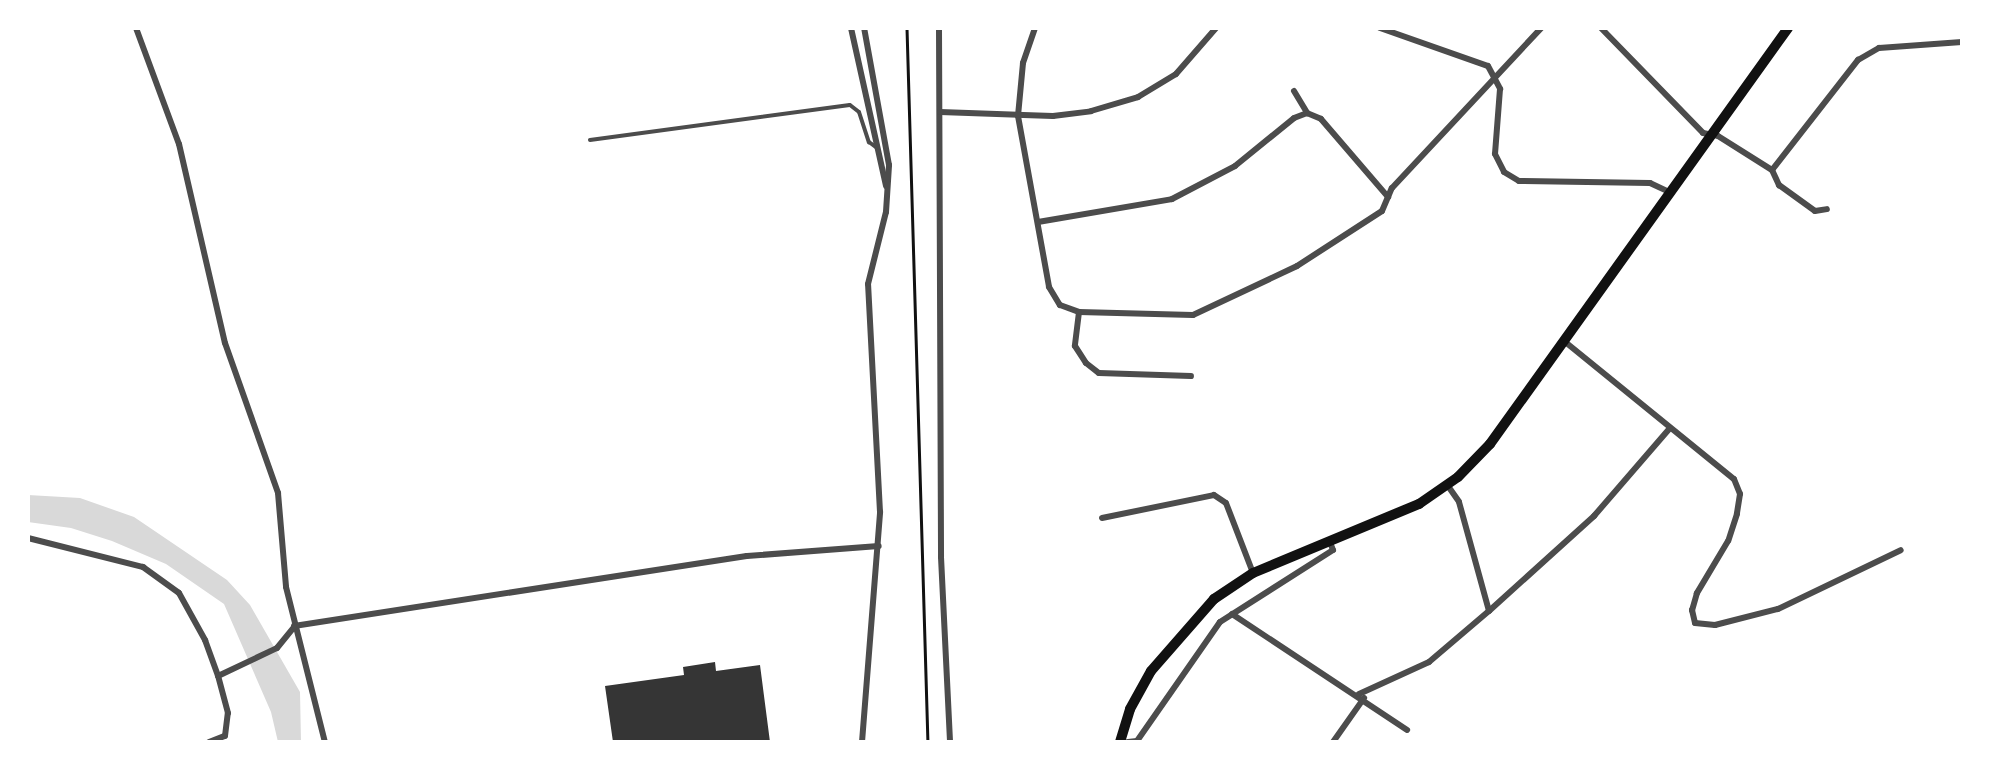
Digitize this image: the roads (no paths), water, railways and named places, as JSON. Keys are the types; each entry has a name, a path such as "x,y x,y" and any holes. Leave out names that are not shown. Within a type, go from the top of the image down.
{"main road":[{"path":"1120,742 1130,709 1167,647 1214,600 1253,573 1402,514 1448,486 1490,444 1788,28"}],"street":[{"path":"136,28 179,144 225,343 278,493 294,626 325,742"},
{"path":"851,28 886,186"},
{"path":"862,742 879,546 878,416 868,284 886,212 889,165 864,28"},
{"path":"939,28 941,557 950,742"},
{"path":"1035,28 1023,63 1018,116 1050,287 1060,305 1079,312 1193,315 1297,266 1382,211 1388,196 1541,28"},
{"path":"940,112 1018,116 1092,111 1138,97 1176,74 1216,28"},
{"path":"1380,28 1488,66 1500,88 1495,154 1504,172 1519,181 1650,183 1668,192"},
{"path":"1601,28 1703,133 1772,170 1779,185 1815,211 1827,208"},
{"path":"1772,170 1858,60 1879,48 1962,42"},
{"path":"1294,91 1308,113 1320,119 1388,196"},
{"path":"1038,222 1172,199 1235,166 1294,118 1308,113"},
{"path":"1079,312 1076,346 1086,363 1099,373 1191,376"},
{"path":"1562,340 1734,480 1740,494 1728,541 1696,594 1692,610 1695,623 1714,625 1778,608 1901,550"},
{"path":"1333,742 1362,696 1428,662 1489,612 1594,516 1670,427"},
{"path":"1448,486 1459,502 1489,612"},
{"path":"1102,518 1214,496 1226,503 1253,573"},
{"path":"28,538 142,568 179,594 205,640 226,695 225,736 209,742"},
{"path":"1128,742 1137,741 1220,622 1333,550 1330,542"},
{"path":"218,676 278,648 294,626 747,556 879,546"},
{"path":"1232,614 1362,696 1407,730"}],"lane":[{"path":"590,140 850,105 859,112 869,142 876,147"}]}
